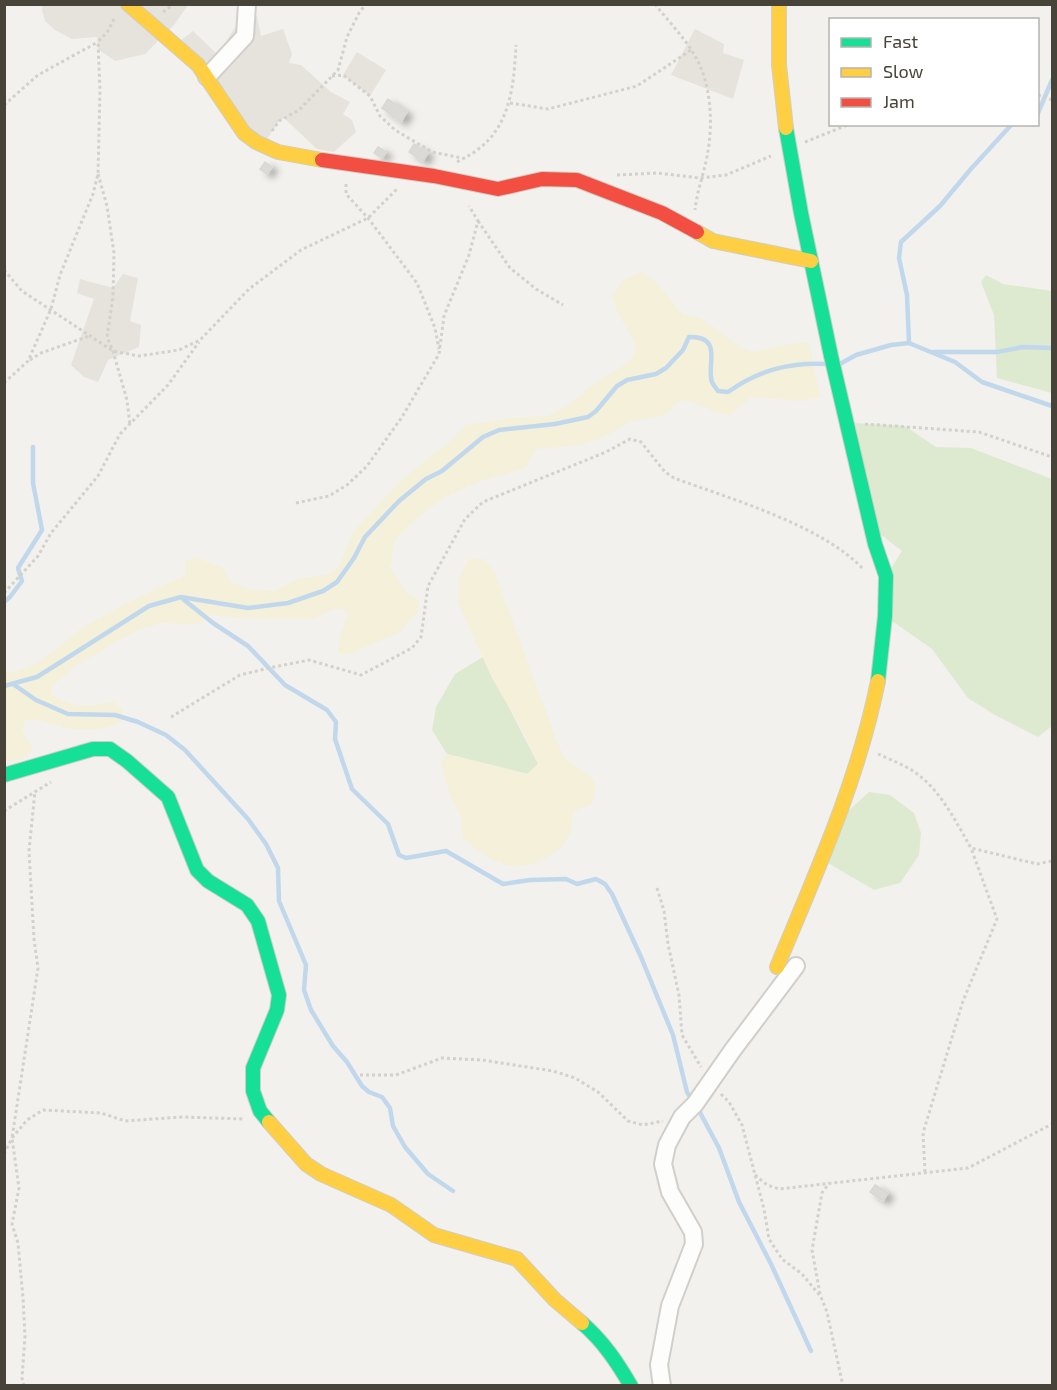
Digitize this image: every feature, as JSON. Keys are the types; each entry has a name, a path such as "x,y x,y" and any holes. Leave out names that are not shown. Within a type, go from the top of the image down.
{"street":[{"path":"207,77 245,36 247,4"},
{"path":"777,967 844,802 863,746 881,669 886,576 875,544 827,343 788,149 780,88 780,4"},
{"path":"122,9 198,65 244,133 278,152 347,165 434,176 498,189 542,179 576,180 633,201 713,241 810,261"},
{"path":"4,775 93,749 110,748 128,760 168,797 197,870 208,881 247,905 258,921 279,995 277,1010 253,1068 253,1091 260,1111 306,1164 321,1174 391,1205 434,1235 517,1259 555,1300 597,1336 615,1359 631,1386"},
{"path":"662,1386 659,1365 670,1306 694,1244 693,1232 670,1192 663,1164 667,1145 682,1117 695,1104 796,966"}],"path":[{"path":"263,145 279,121 299,110 338,70 347,37 366,4"},
{"path":"655,4 691,50 704,75 710,110 708,151 700,178 692,230"},
{"path":"4,105 38,75 98,42 122,9"},
{"path":"28,361 51,309 60,275 93,194 98,174 100,90 98,42"},
{"path":"456,163 478,150 495,132 510,103 516,45"},
{"path":"510,103 548,109 637,86 691,50"},
{"path":"331,76 343,75 370,96 380,116 403,135 432,152 463,158"},
{"path":"609,176 630,173 657,173 700,178 726,175 844,126"},
{"path":"347,165 346,194 368,218 417,284 435,328 439,354"},
{"path":"98,174 107,206 114,253 113,297 107,337 127,400 130,425"},
{"path":"4,593 38,556 51,533 98,476 120,434 168,385 200,340 249,289 301,250 368,218 401,186"},
{"path":"469,206 510,268 536,289 563,305"},
{"path":"296,503 329,496 346,485 367,466 402,417 439,354 444,316 469,255 478,221"},
{"path":"4,270 22,291 113,351 139,356 179,350 200,340"},
{"path":"4,382 41,353 89,336"},
{"path":"846,422 979,432 1053,458"},
{"path":"171,717 240,675 309,660 361,675 412,648 421,637 428,586 465,519 483,502 606,452 630,439 641,442 665,472 674,478 798,526 837,546 866,572"},
{"path":"863,746 915,771 928,782 949,810 971,848 997,919 963,1000 923,1133 926,1172"},
{"path":"24,1386 22,1378 26,1336 18,1243 12,1224 19,1188 12,1138 38,968 32,918 29,851 35,791"},
{"path":"971,848 1036,864 1053,861"},
{"path":"657,888 664,911 668,944 679,995 682,1035 711,1082 729,1102 742,1125 764,1209 769,1239 782,1259 802,1274 821,1297"},
{"path":"360,1075 396,1075 442,1058 482,1060 554,1071 575,1078 598,1092 628,1121 643,1125 682,1117"},
{"path":"4,1154 12,1138 27,1120 43,1110 101,1113 125,1121 182,1117 267,1119"},
{"path":"754,1173 767,1185 779,1189 968,1168 1053,1124"},
{"path":"829,1183 822,1193 812,1250 843,1386"}],"shaded area":[{"path":"43,4 188,5 174,25 145,54 115,61 98,49 97,37 72,39 55,30 45,21"},
{"path":"257,16 261,36 283,29 292,54 289,63 301,65 331,92 350,102 343,114 352,120 356,132 334,152 317,149 284,118 279,121 263,145 175,45 193,31 218,55 237,24"},
{"path":"695,29 724,44 723,53 744,60 733,99 671,75"},
{"path":"357,52 386,70 370,96 343,75"},
{"path":"123,274 138,278 130,321 141,325 139,347 108,360 98,382 84,377 71,365 94,299 77,293 80,279 113,288"}],"green space":[{"path":"986,275 1003,284 1052,291 1052,393 997,378 994,315 981,282"},
{"path":"855,423 905,426 936,447 971,448 1052,479 1052,726 1038,737 968,698 932,649 885,616 886,576 902,551 872,528"},
{"path":"483,657 538,764 528,774 447,754 432,730 436,707 455,674"},
{"path":"869,792 890,795 914,813 921,833 919,855 900,883 874,890 828,863 843,816"}],"sand":[{"path":"641,272 654,279 681,313 703,319 740,347 753,352 809,342 820,397 803,401 752,397 730,415 681,400 665,415 630,422 602,438 580,445 537,449 524,469 478,482 450,495 424,512 397,538 390,567 408,595 415,597 419,602 418,612 400,632 347,655 338,652 347,613 344,609 333,609 313,619 253,619 211,615 198,624 161,623 138,630 74,667 51,687 51,694 75,705 115,702 122,710 124,719 112,726 89,730 25,720 22,731 33,747 22,759 5,761 5,672 17,671 39,662 87,625 185,575 185,561 196,557 225,569 230,582 252,590 275,591 299,578 326,575 339,567 353,532 400,481 449,442 466,425 513,418 548,416 570,404 596,382 625,365 634,356 635,342 618,314 612,295 624,280"},
{"path":"469,559 484,559 495,573 564,756 594,782 591,805 573,811 571,830 562,846 536,863 507,865 484,855 463,839 462,819 450,795 440,762 447,754 527,774 538,764 524,733 492,678 458,603 459,577"}],"building":[{"path":"388,99 407,112 401,122 382,108"},
{"path":"414,144 428,153 423,161 409,152"},
{"path":"378,147 386,152 382,158 374,153"},
{"path":"265,162 272,167 267,174 260,169"},
{"path":"875,1185 888,1193 883,1201 870,1192"}],"waterway":[{"path":"1039,111 1052,80"},
{"path":"909,343 907,295 899,258 901,242 940,206 1010,126"},
{"path":"4,686 37,677 149,606 181,597 248,608 288,603 323,591 337,582 365,537 399,501 426,479 442,471 483,437 499,430 555,424 588,417 617,386 627,380 656,374 666,368 683,350 689,337 700,338 707,341 710,346 712,382 718,391 728,392 751,378 774,369 786,366 826,364"},
{"path":"840,364 856,355 891,345 909,343 955,362 982,382 1052,406"},
{"path":"933,352 997,352 1023,347 1052,348"},
{"path":"4,602 22,581 18,568 42,530 33,483 33,447"},
{"path":"183,599 213,623 248,646 285,685 327,710 336,722 335,739 352,789 388,824 399,855 406,858 446,851 503,884 530,880 566,879 577,884 596,879 605,884 612,894 641,957 673,1035 687,1092 692,1100"},
{"path":"13,684 36,700 68,714 115,715 138,722 166,735 185,750 248,819 266,844 278,868 279,901 306,965 304,990 311,1010 362,1086 369,1092 382,1097 390,1108 393,1126 405,1147 428,1174 453,1191"},
{"path":"697,1107 719,1148 739,1202 771,1264 811,1351"}],"traffic: fast":[{"path":"786,128 831,356 875,544 886,576 885,616 878,681"},
{"path":"4,775 93,749 110,749 168,797 197,870 208,881 247,905 258,921 279,995 277,1010 253,1068 253,1091 260,1111 269,1122"},
{"path":"582,1323 609,1352 631,1386"}],"traffic: slow":[{"path":"128,4 198,65 244,133 256,142 278,152 322,160"},
{"path":"779,4 779,65 786,128"},
{"path":"697,232 713,241 811,261"},
{"path":"777,967 848,791 870,718 878,681"},
{"path":"269,1122 306,1164 321,1174 391,1205 434,1235 517,1259 555,1300 582,1323"}],"traffic: jam":[{"path":"322,160 434,176 498,189 542,179 577,180 662,213 697,232"}]}
